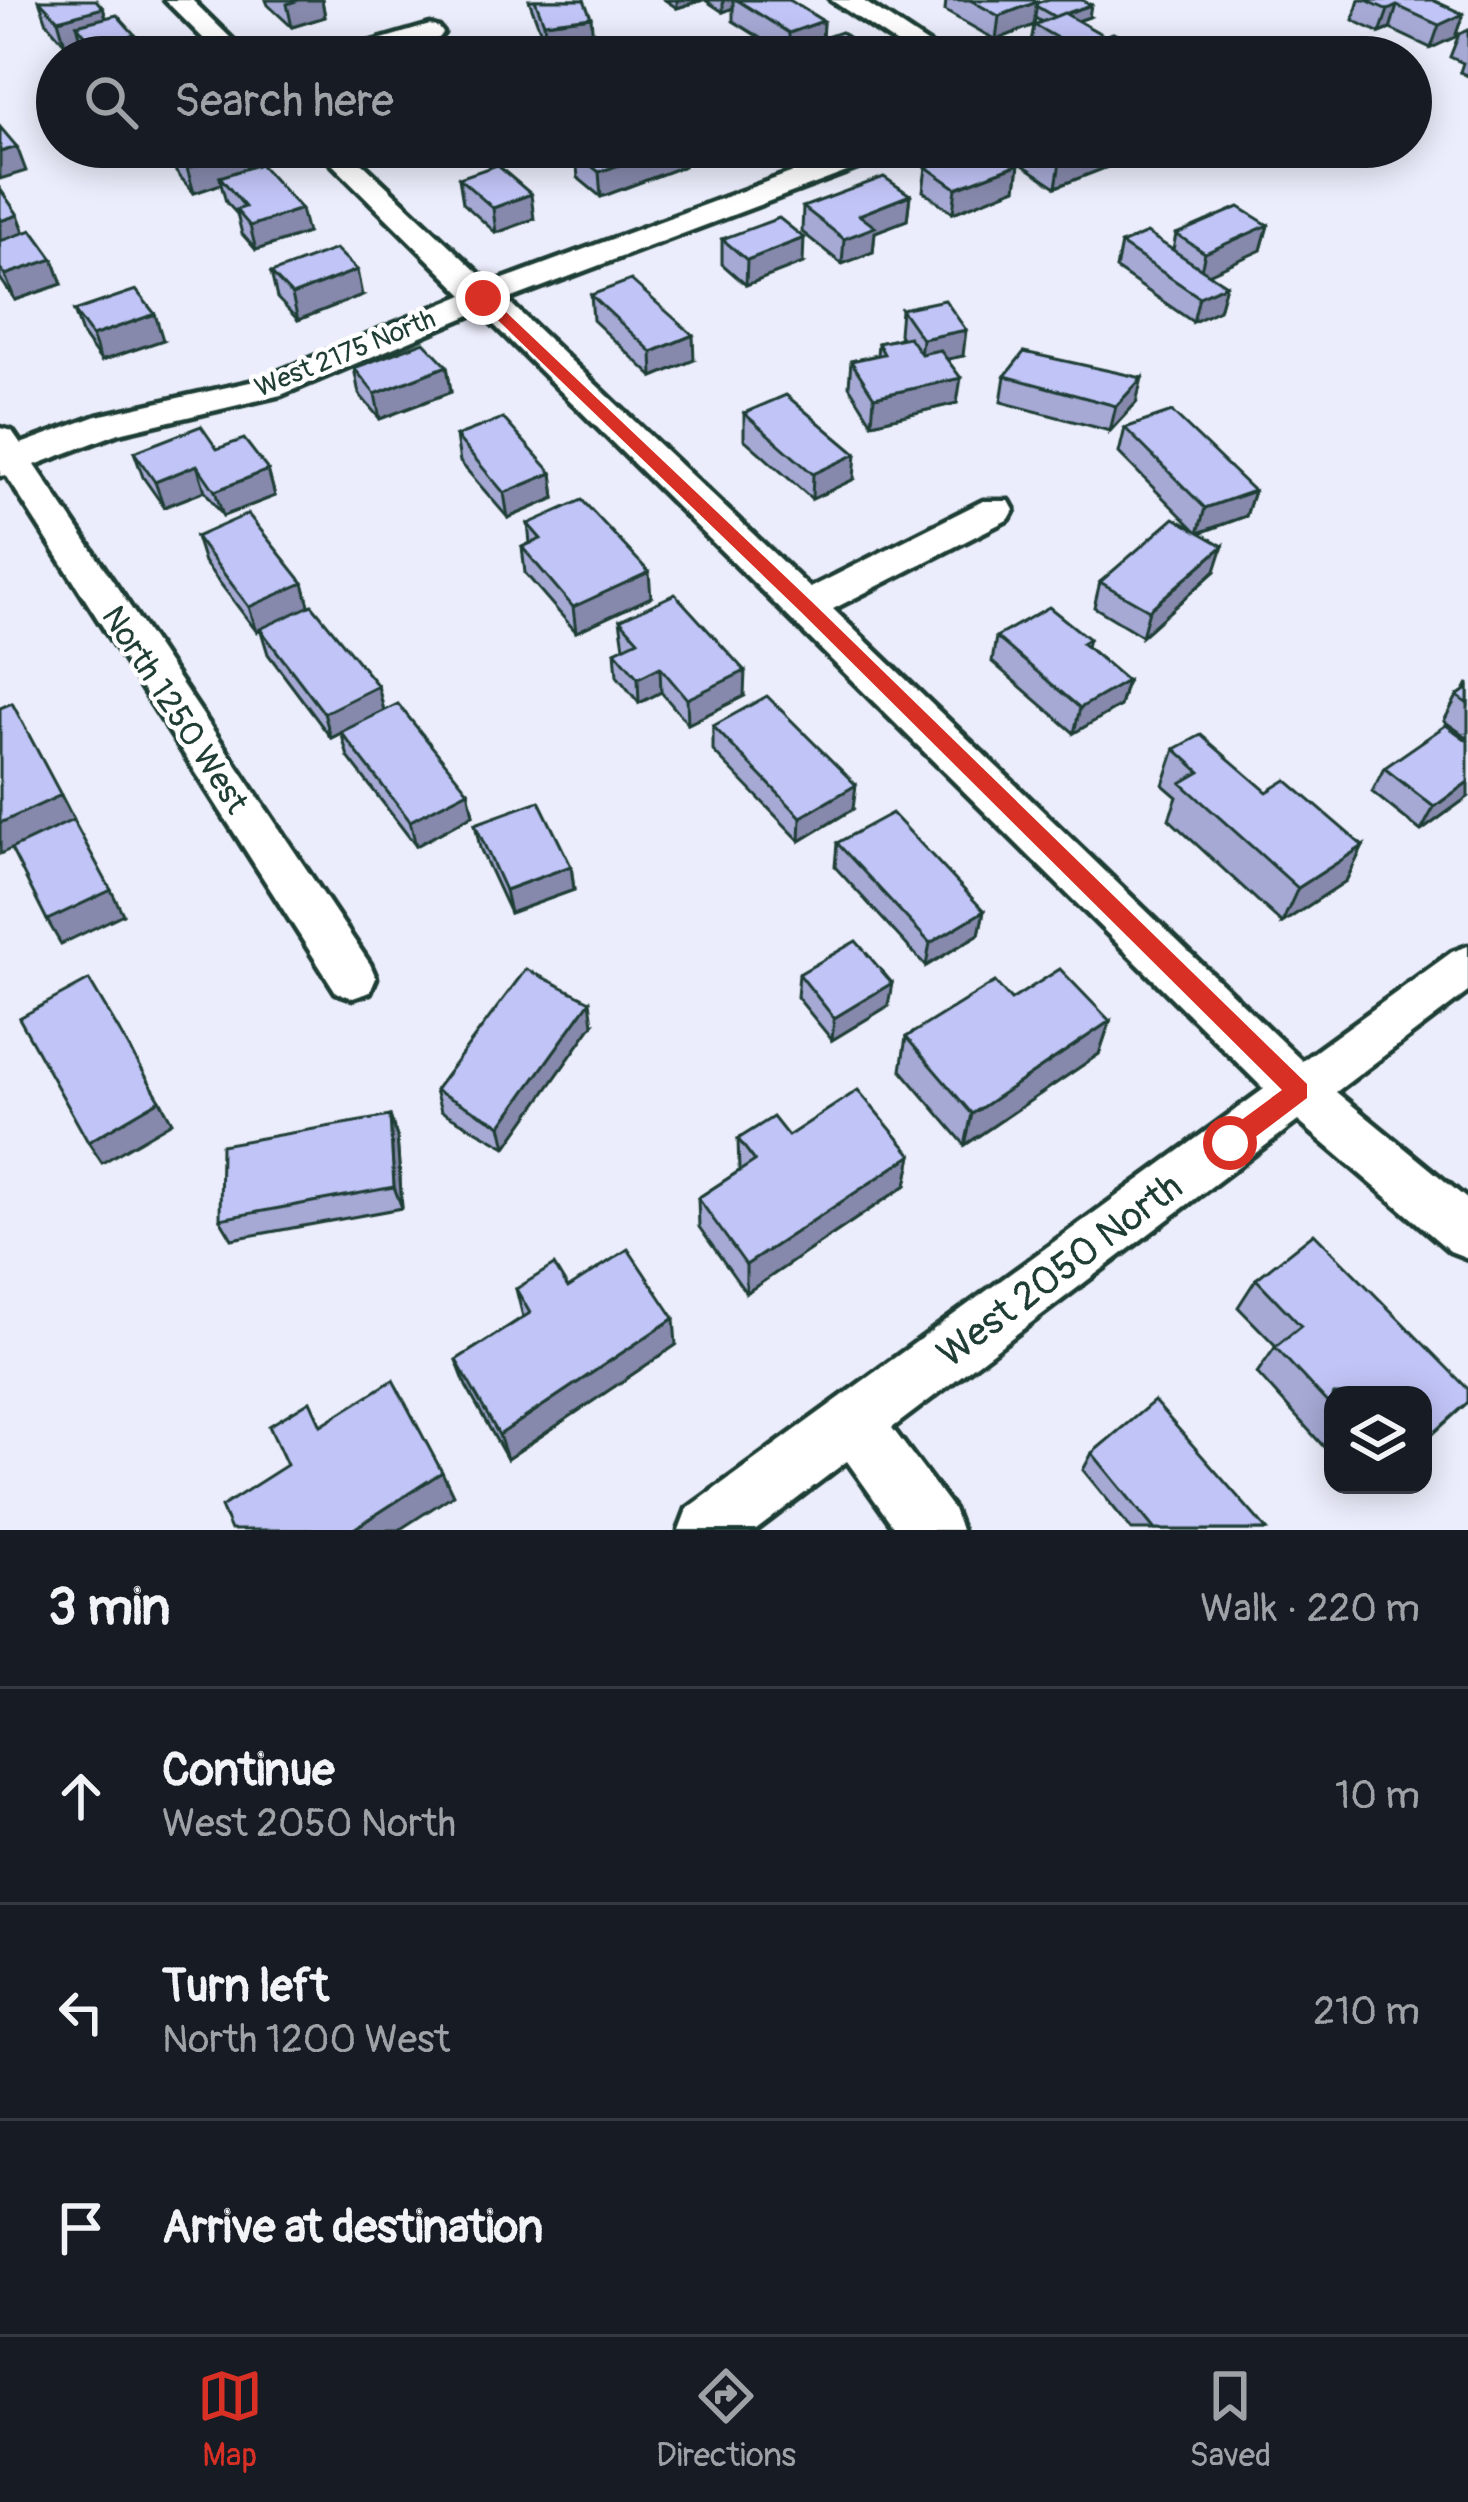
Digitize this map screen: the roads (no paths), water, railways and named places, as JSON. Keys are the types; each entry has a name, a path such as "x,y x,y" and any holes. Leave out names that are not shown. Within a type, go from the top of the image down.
{"street":[{"path":"178,0 215,36"},
{"path":"844,0 901,36"},
{"path":"420,36 430,33"},
{"path":"350,168 806,606 1299,1091 1468,1233"},
{"name":"West 2175 North","path":"4,455 109,424 269,388 483,298 831,168"},
{"name":"North 1250 West","path":"4,455 353,978"},
{"path":"806,606 995,510"},
{"name":"West 2050 North","path":"708,1530 1468,966"},
{"path":"854,1422 932,1530"}]}
